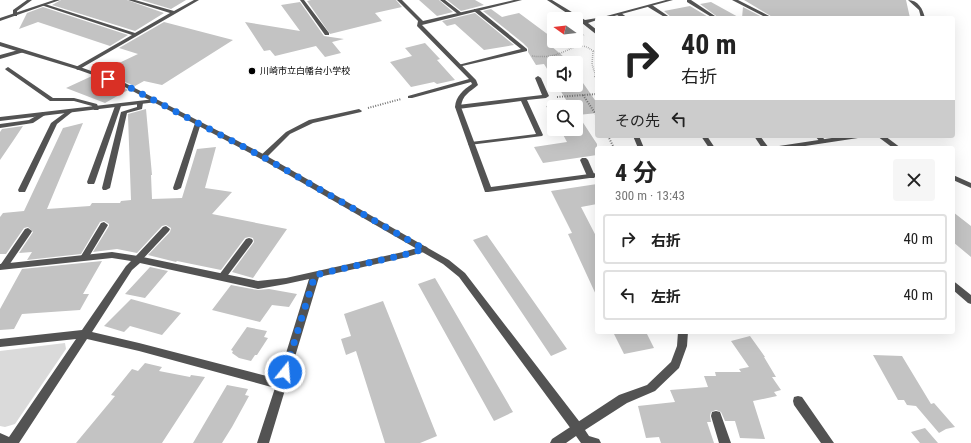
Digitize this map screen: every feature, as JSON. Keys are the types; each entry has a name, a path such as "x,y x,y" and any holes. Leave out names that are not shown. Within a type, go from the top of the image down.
{"street":[{"path":"15,15 15,11 30,0"},
{"path":"0,20 58,0"},
{"path":"130,0 174,13"},
{"path":"78,68 197,0"},
{"path":"302,0 327,34"},
{"path":"399,0 420,20 421,23 419,25 473,80 475,85 461,95 458,100 458,107 488,190 594,176 584,160"},
{"path":"442,0 461,14"},
{"path":"421,23 520,0"},
{"path":"549,0 584,22 595,31"},
{"path":"610,16 671,0"},
{"path":"734,0 767,16"},
{"path":"910,0 921,9 923,16"},
{"path":"689,1 713,16"},
{"path":"43,5 136,35"},
{"path":"650,6 666,16"},
{"path":"476,10 525,50"},
{"path":"619,14 622,16"},
{"path":"584,22 595,19"},
{"path":"0,44 78,68 123,84 263,157 446,262 462,275 589,442"},
{"path":"460,66 525,50"},
{"path":"0,57 22,51"},
{"path":"8,69 52,100 65,98 88,102 95,105 96,108"},
{"path":"458,107 546,96 538,78"},
{"path":"410,97 473,80"},
{"path":"472,144 540,135 523,99"},
{"path":"0,119 156,101"},
{"path":"106,188 124,112 140,108 140,103"},
{"path":"91,182 118,106"},
{"path":"22,190 54,123 70,111"},
{"path":"263,157 288,133 311,122 359,111"},
{"path":"0,126 31,122 43,114"},
{"path":"177,188 198,124"},
{"path":"820,138 823,142"},
{"path":"800,146 846,138"},
{"path":"883,138 895,146"},
{"path":"955,178 971,186"},
{"path":"84,258 104,225"},
{"path":"0,439 11,443 128,268 166,230"},
{"path":"2,267 28,231"},
{"path":"222,277 249,241"},
{"path":"2,267 112,255 138,259 258,286 286,282 424,249"},
{"path":"263,443 315,275"},
{"path":"955,287 971,300"},
{"path":"0,344 83,334 139,347 281,385"},
{"path":"556,443 624,400 651,388 675,365 682,346 683,334"},
{"path":"798,401 828,443"},
{"path":"716,416 725,443"}],"path":[{"path":"583,46 590,48 593,51 590,59 595,75"},
{"path":"525,50 530,52 533,56 556,54 568,48"},
{"path":"546,96 555,98 595,94"},
{"path":"582,95 595,113"},
{"path":"359,111 410,97"}],"shaded area":[{"path":"65,343 66,349 15,424 5,427 0,426 0,351"}],"building":[{"path":"61,0 127,0 164,13 135,31 52,5"},
{"path":"141,0 186,0 171,9"},
{"path":"396,0 402,7 375,13 382,21 330,34 307,1"},
{"path":"419,0 439,0 453,12 437,16"},
{"path":"447,0 475,0 484,5 461,11"},
{"path":"744,0 906,0 910,16 771,16"},
{"path":"300,2 324,36 344,39 332,42 341,53 325,57 316,46 275,56 270,50 264,51 245,22 300,31 281,5"},
{"path":"711,2 736,16 716,16 700,4"},
{"path":"690,6 707,16 670,16 664,11"},
{"path":"43,7 128,35 110,46 38,22 19,29 27,13"},
{"path":"743,7 760,16 742,16"},
{"path":"491,9 502,17 519,13 547,34 547,48 553,48 563,56 547,56 547,69 544,64 536,65 528,52 528,48 483,11"},
{"path":"475,13 514,45 484,50 455,24 447,26 442,21"},
{"path":"164,22 233,40 162,85 144,81 135,86 100,72 138,54 119,48"},
{"path":"425,43 440,59 437,60 455,80 437,84 434,82 411,87 390,62 412,56 405,48"},
{"path":"92,76 128,90 105,103 66,88"},
{"path":"583,83 595,100 595,113 583,114 583,100 566,100 561,92 583,92"},
{"path":"146,109 152,175 152,199 182,198 197,149 216,147 205,188 232,192 212,214 287,229 253,278 232,272 254,242 253,238 249,237 245,238 221,270 176,262 148,255 170,232 171,228 166,225 162,226 137,253 117,249 93,252 109,226 109,224 104,221 100,222 81,254 27,260 32,252 19,253 33,232 28,227 24,228 6,254 0,254 0,217 3,213 24,211 63,128 83,123 47,209 90,206 92,203 120,203 121,201 131,200 128,114"},
{"path":"583,123 597,144 597,146 595,146 595,155 543,163 534,147 567,142 564,136 583,136"},
{"path":"23,126 0,160 0,132 2,129"},
{"path":"595,184 595,204 581,207 595,234 595,293 568,234 572,233 551,191"},
{"path":"955,214 971,226 971,257 955,244"},
{"path":"487,235 567,349 551,356 473,240"},
{"path":"102,261 83,294 89,294 80,310 22,314 14,329 0,330 0,309 22,269"},
{"path":"150,267 168,271 145,298 125,294"},
{"path":"435,278 513,412 494,421 418,284"},
{"path":"231,285 258,290 269,289 297,294 289,307 272,305 260,322 212,310"},
{"path":"131,299 181,313 162,335 130,326 124,332 104,326"},
{"path":"383,301 437,436 420,443 385,443 356,351 346,355 341,339 351,336 344,314"},
{"path":"247,327 267,331 264,337 268,338 257,355 255,355 251,361 239,358 232,353 233,351 231,350"},
{"path":"614,334 647,334 654,348 624,354"},
{"path":"750,336 765,357 776,377 772,377 781,390 774,392 777,396 753,401 765,439 740,438 735,421 725,421 721,412 716,410 711,412 711,422 707,422 714,443 661,443 659,437 646,438 638,406 675,402 670,390 708,387 704,376 716,376 715,372 741,372 739,369 749,367 731,341"},
{"path":"873,355 902,356 931,404 934,403 955,427 946,429 939,433 916,406 907,405 904,400 898,400"},
{"path":"145,363 162,367 159,371 190,377 191,375 205,377 162,443 76,443 115,396 111,395 132,369 138,371"},
{"path":"227,385 248,389 245,395 249,396 232,427 222,443 193,443"},
{"path":"925,428 938,443 920,443 911,432"}],"place":[{"name":"川崎市立白幡台小学校","path":"252,71"}],"route":[{"path":"108,79 123,84 263,157 424,249 315,275 285,372"}]}
